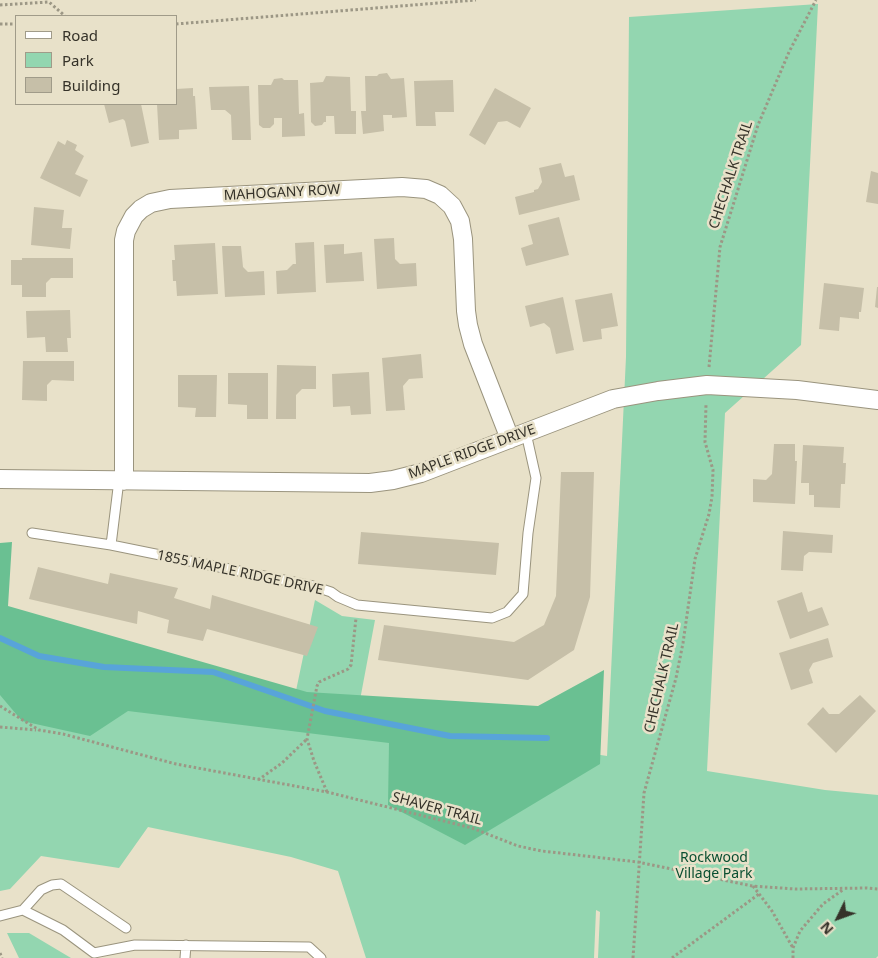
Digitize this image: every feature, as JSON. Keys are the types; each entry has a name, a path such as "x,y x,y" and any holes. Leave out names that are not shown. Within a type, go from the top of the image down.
{"street":[{"name":"MAHOGANY ROW","path":"121,480 124,247 126,231 134,216 141,209 151,203 170,199 402,187 426,189 440,195 452,206 460,221 463,239 466,311 473,344 518,436"},
{"name":"MAPLE RIDGE DRIVE","path":"0,480 370,483 421,473 613,399 658,391 707,385 797,390 878,400"}],"lane":[{"name":"1855 MAPLE RIDGE DRIVE","path":"32,533 111,546 322,588 343,600 357,605 492,618 507,612 523,594 528,533 536,478 518,436"},
{"path":"111,546 121,480"},
{"path":"0,916 23,910 41,890 52,884 61,884 126,928"},
{"path":"23,910 63,930 94,956 135,945 309,946 320,958"},
{"path":"185,958 186,946"}],"path":[{"path":"178,24 476,0"},
{"name":"CHECHALK TRAIL","path":"708,368 720,247 758,125 789,52 816,0"},
{"path":"0,5 49,2 64,15"},
{"path":"0,24 15,24"},
{"name":"CHECHALK TRAIL","path":"633,958 644,794 676,678 684,643 695,559 706,527 712,497 713,470 705,442 706,404"},
{"path":"327,792 307,739 315,693 319,682 348,669 351,665 357,605"},
{"name":"SHAVER TRAIL","path":"0,706 39,730 63,734 176,764 327,792 472,828 518,846 542,852 638,862 752,886 796,889 878,889"},
{"path":"0,727 39,730"},
{"path":"258,780 282,763 307,739"},
{"path":"752,886 772,911 793,948"},
{"path":"793,958 793,948 800,931 824,904 844,888"},
{"path":"672,958 759,894"},
{"path":"0,953 2,958"}],"green space":[{"name":"Rockwood Village Park","path":"818,4 801,345 725,413 707,771 825,790 878,795 878,956 876,958 598,958 600,912 596,910 594,958 366,958 338,871 291,857 148,827 119,868 41,856 10,889 0,891 0,636 293,705 315,600 342,616 375,620 357,716 607,756 626,357 629,17"},
{"path":"12,542 8,606 307,692 538,706 604,670 600,764 465,845 388,805 389,743 128,711 90,736 22,721 0,695 0,543"},
{"path":"7,933 29,933 71,958 19,958"}],"building":[{"path":"387,73 391,79 404,78 407,117 392,118 392,115 383,115 384,131 363,134 361,111 366,111 365,76 377,76"},
{"path":"326,76 350,77 351,111 356,111 356,134 335,134 334,116 326,116 326,122 322,125 315,126 311,122 310,83 323,82"},
{"path":"282,78 284,80 298,80 299,114 304,113 305,136 282,137 282,118 274,118 274,124 270,128 263,128 259,125 258,85 271,85 274,79"},
{"path":"453,80 454,112 435,112 436,126 416,126 414,81"},
{"path":"249,86 251,140 232,140 231,115 225,110 211,110 209,87"},
{"path":"193,88 197,129 179,130 179,139 159,140 157,105 178,105 178,89"},
{"path":"495,88 531,108 520,128 507,121 498,122 485,145 469,135"},
{"path":"104,105 141,105 149,143 131,147 125,121 123,119 109,123"},
{"path":"67,140 77,145 75,150 84,156 75,174 88,180 80,197 40,178 58,141 65,145"},
{"path":"561,163 565,177 574,175 580,200 519,215 515,197 534,192 534,190 538,189 542,182 539,168"},
{"path":"871,171 878,173 878,204 866,202"},
{"path":"34,207 64,210 62,228 72,228 70,249 31,245"},
{"path":"559,217 569,255 526,266 521,248 533,244 528,225"},
{"path":"394,238 395,259 400,264 416,263 417,286 377,289 374,239"},
{"path":"314,242 316,292 277,294 276,271 287,270 293,264 296,264 295,243"},
{"path":"215,243 218,294 177,296 176,281 173,281 172,260 175,260 174,245"},
{"path":"344,244 344,254 362,252 364,281 326,283 324,245"},
{"path":"222,246 241,246 243,267 248,272 264,271 265,295 225,297"},
{"path":"22,258 73,258 73,278 51,278 46,283 46,297 22,297 22,285 11,285 11,260 22,260"},
{"path":"824,283 864,288 859,319 840,317 839,331 819,329"},
{"path":"878,287 878,308 875,307"},
{"path":"612,293 618,326 601,329 602,339 583,342 575,300"},
{"path":"563,297 574,350 556,354 550,328 544,323 530,327 525,306"},
{"path":"70,310 71,338 67,338 68,352 46,352 45,337 27,338 26,311"},
{"path":"421,354 423,378 409,379 403,386 405,410 386,411 382,358"},
{"path":"23,361 74,361 74,381 52,380 47,385 47,401 22,400"},
{"path":"277,365 316,366 316,389 302,389 296,395 296,419 276,419"},
{"path":"369,372 371,414 351,415 350,406 333,407 332,374"},
{"path":"228,373 268,373 268,419 247,419 247,405 228,404"},
{"path":"178,375 217,375 216,417 195,417 196,408 178,407"},
{"path":"774,444 795,444 795,461 797,461 795,504 753,502 753,479 766,480 772,474"},
{"path":"803,445 844,447 843,463 846,463 845,484 841,484 840,508 814,507 814,495 809,495 809,483 801,483"},
{"path":"561,472 594,472 590,597 574,650 528,680 378,660 384,625 514,642 544,625 556,596"},
{"path":"783,531 833,535 832,553 809,552 804,556 803,571 781,570"},
{"path":"361,532 499,543 496,575 358,564"},
{"path":"38,567 108,584 110,573 178,588 174,598 210,609 212,595 318,627 307,656 207,629 203,641 167,633 169,620 138,611 137,624 29,599"},
{"path":"802,592 808,612 822,607 829,625 790,639 777,601"},
{"path":"828,638 833,657 813,663 809,670 813,683 791,690 779,653"},
{"path":"860,695 876,711 836,753 807,724 823,707 829,714 839,714"}],"waterway":[{"path":"0,638 39,656 104,667 213,672 325,711 450,736 547,738"}]}
